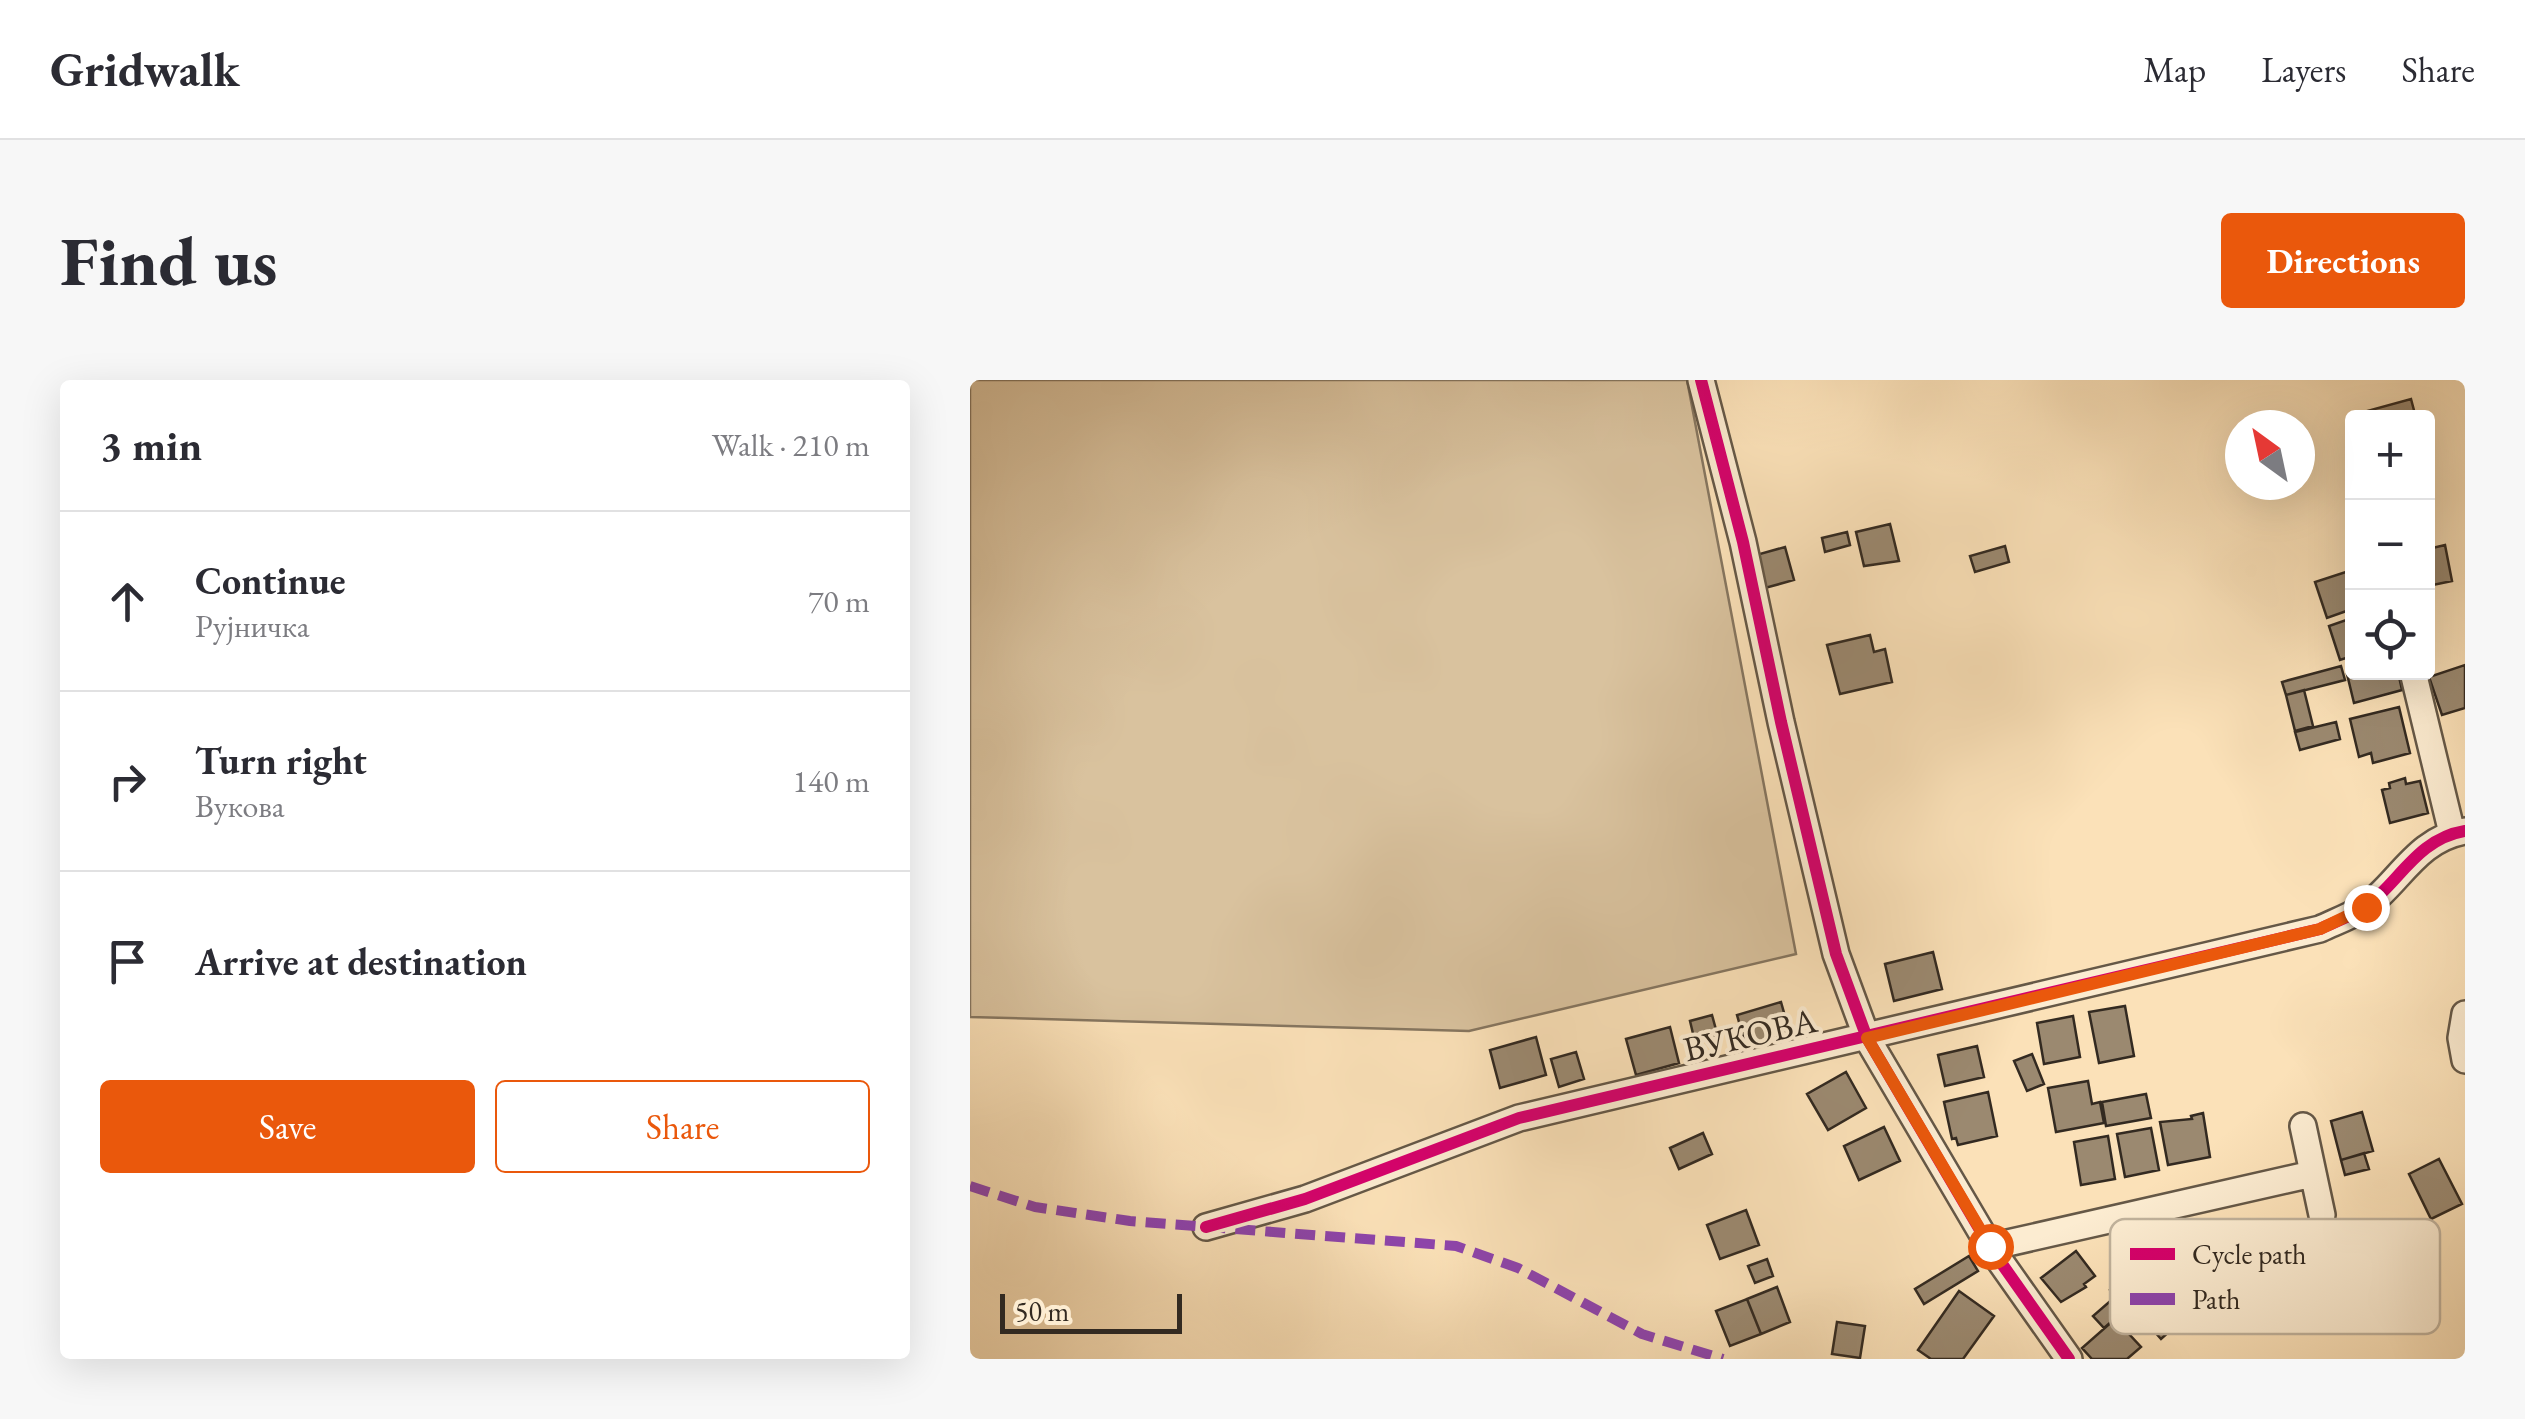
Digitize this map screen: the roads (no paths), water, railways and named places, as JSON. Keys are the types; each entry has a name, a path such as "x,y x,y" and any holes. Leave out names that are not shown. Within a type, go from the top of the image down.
{"street":[{"path":"1701,380 1743,542 1836,954 1867,1038 1990,1246 2069,1359"},
{"path":"2415,680 2459,832"},
{"name":"ВУКОВА","path":"1206,1227 1305,1199 1518,1118 2320,929 2366,907 2407,863 2459,832"},
{"path":"2465,1014 2460,1038 2465,1060"},
{"path":"2304,1126 2322,1215"},
{"path":"2111,1219 2312,1174"},
{"path":"1990,1246 2110,1219"}]}
